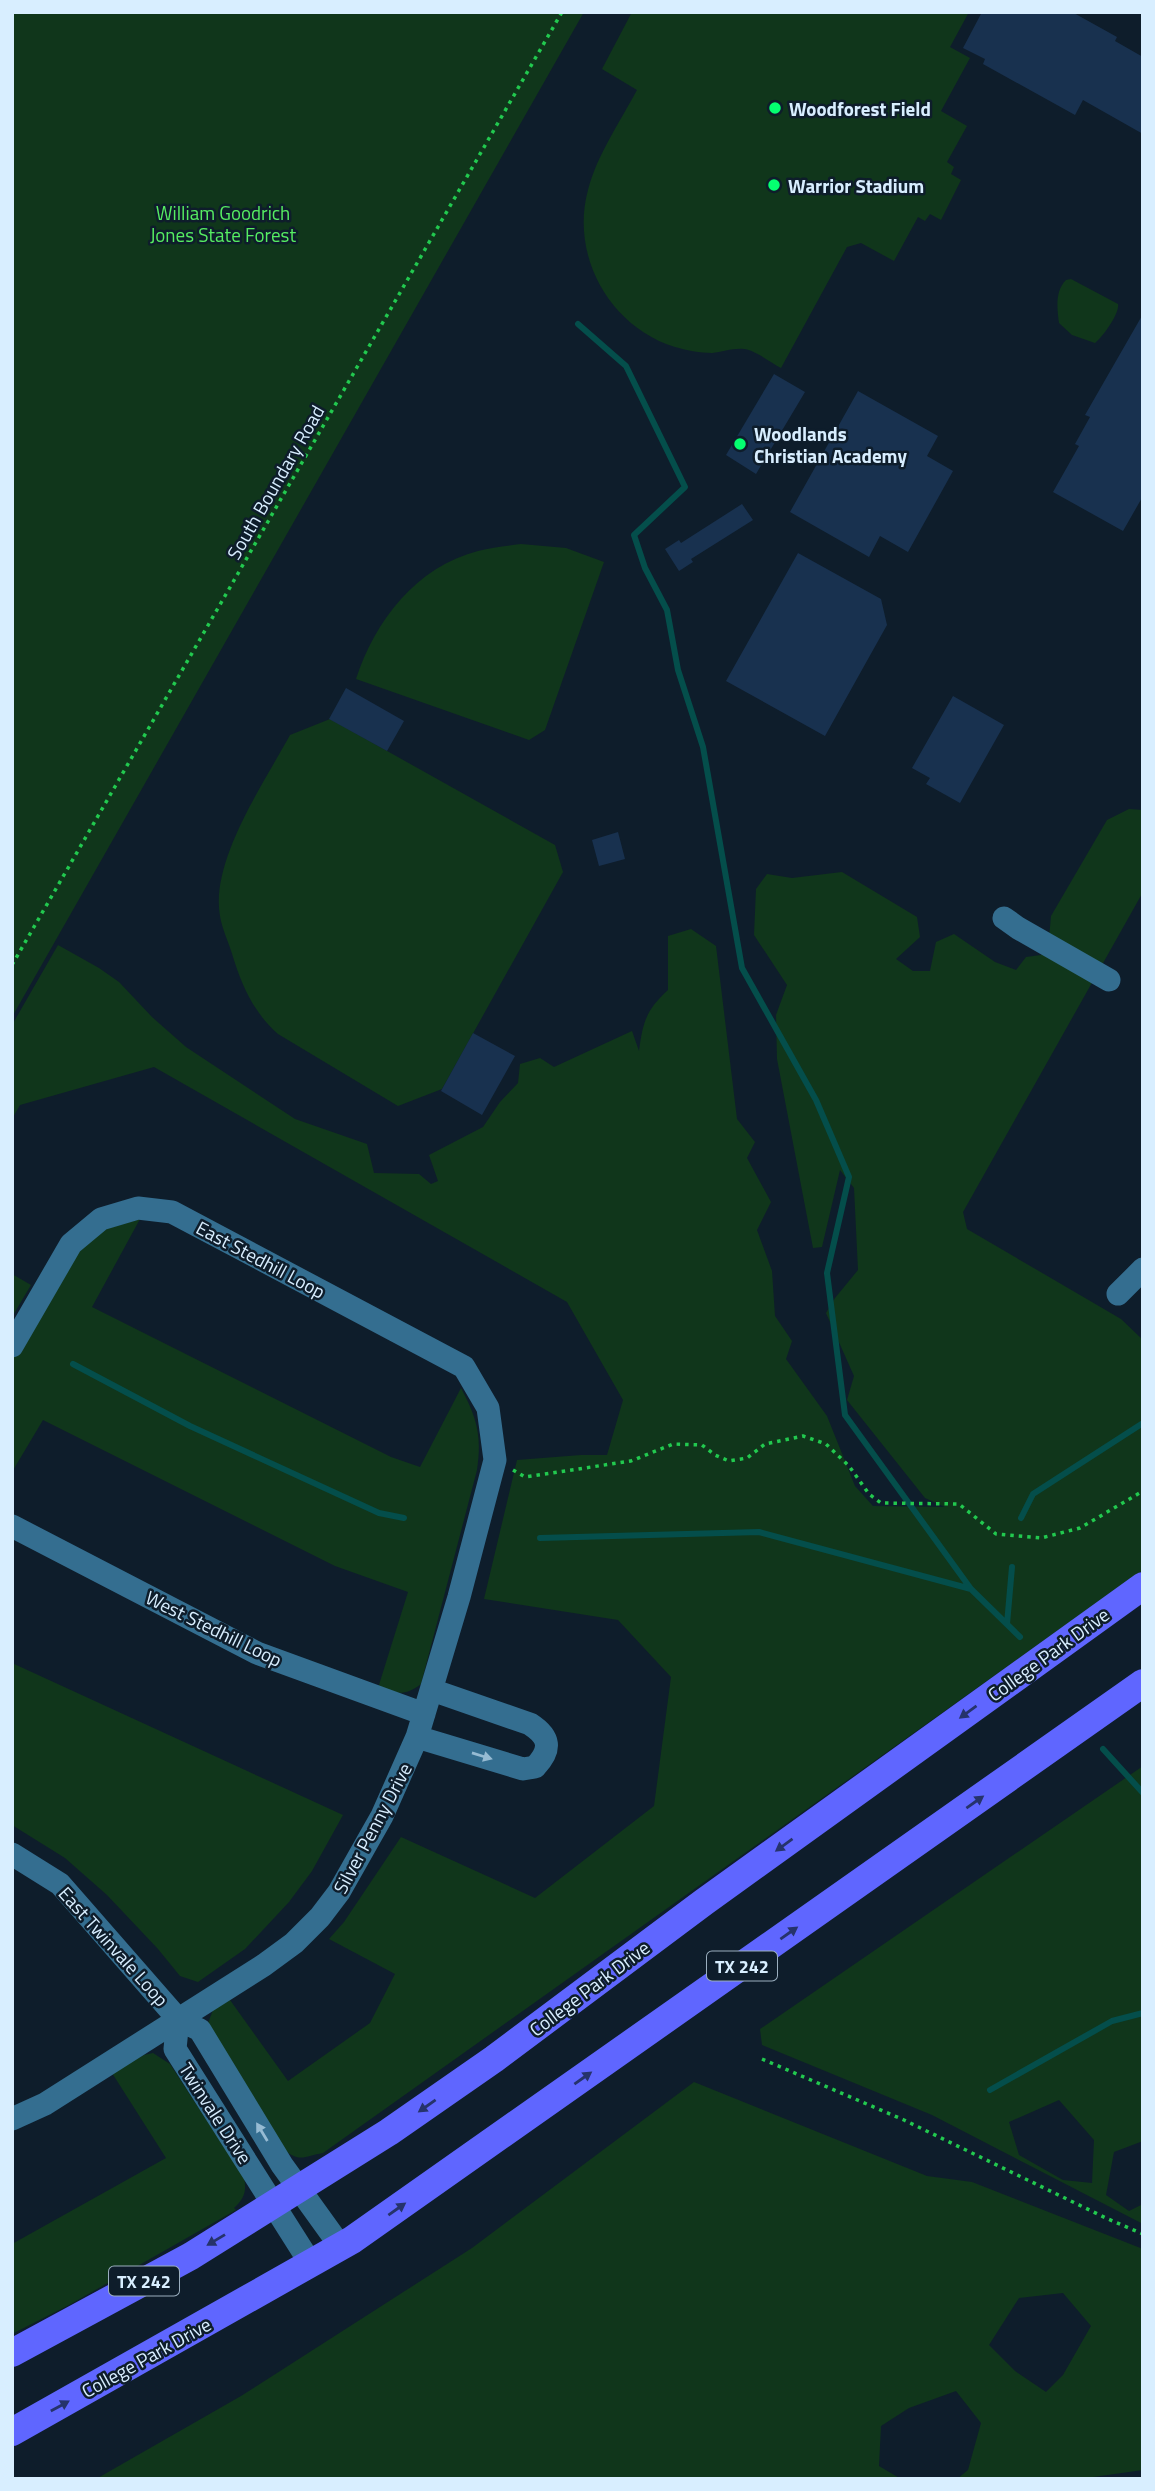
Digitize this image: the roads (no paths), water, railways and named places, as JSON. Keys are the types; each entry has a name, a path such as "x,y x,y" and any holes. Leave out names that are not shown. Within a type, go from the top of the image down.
{"main road":[{"name":"College Park Drive","path":"12,2353 191,2256 389,2132 494,2059 704,1902 1143,1586"},
{"name":"College Park Drive","path":"12,2432 341,2247 1143,1683"}],"street":[{"path":"1004,918 1109,980"},
{"name":"East Stedhill Loop","path":"12,1346 71,1244 91,1227 101,1219 138,1208 172,1212 464,1367 488,1408 495,1461"},
{"path":"1118,1294 1143,1269"},
{"name":"Silver Penny Drive","path":"12,2119 46,2104 284,1951 320,1917 344,1883 382,1816 417,1737 460,1597 495,1461"},
{"name":"West Stedhill Loop","path":"12,1526 257,1653 424,1714"},
{"path":"417,1737 523,1769 535,1767 546,1753 547,1743 541,1731 530,1724 432,1690"},
{"name":"East Twinvale Loop","path":"12,1854 60,1884 178,2019"},
{"name":"Twinvale Drive","path":"311,2264 175,2049 178,2019 200,2030 282,2165 341,2247"}],"waterway":[{"path":"578,324 626,366 685,487 634,535 645,568 667,610 678,670 703,747 742,968 816,1100 849,1177 827,1273 845,1415 971,1589"},
{"path":"73,1364 190,1426 379,1513 404,1518"},
{"path":"1021,1518 1033,1494 1143,1423"},
{"path":"540,1538 759,1532 971,1589 1020,1637"},
{"path":"1007,1624 1012,1567"},
{"path":"1103,1749 1143,1793"},
{"path":"990,2090 1112,2021 1143,2013"}],"place":[{"name":"Woodforest Field","path":"775,108"},
{"name":"Warrior Stadium","path":"774,185"},
{"name":"Woodlands Christian Academy","path":"740,444"}],"park label":[{"name":"William Goodrich Jones State Forest","path":"223,223"}]}
